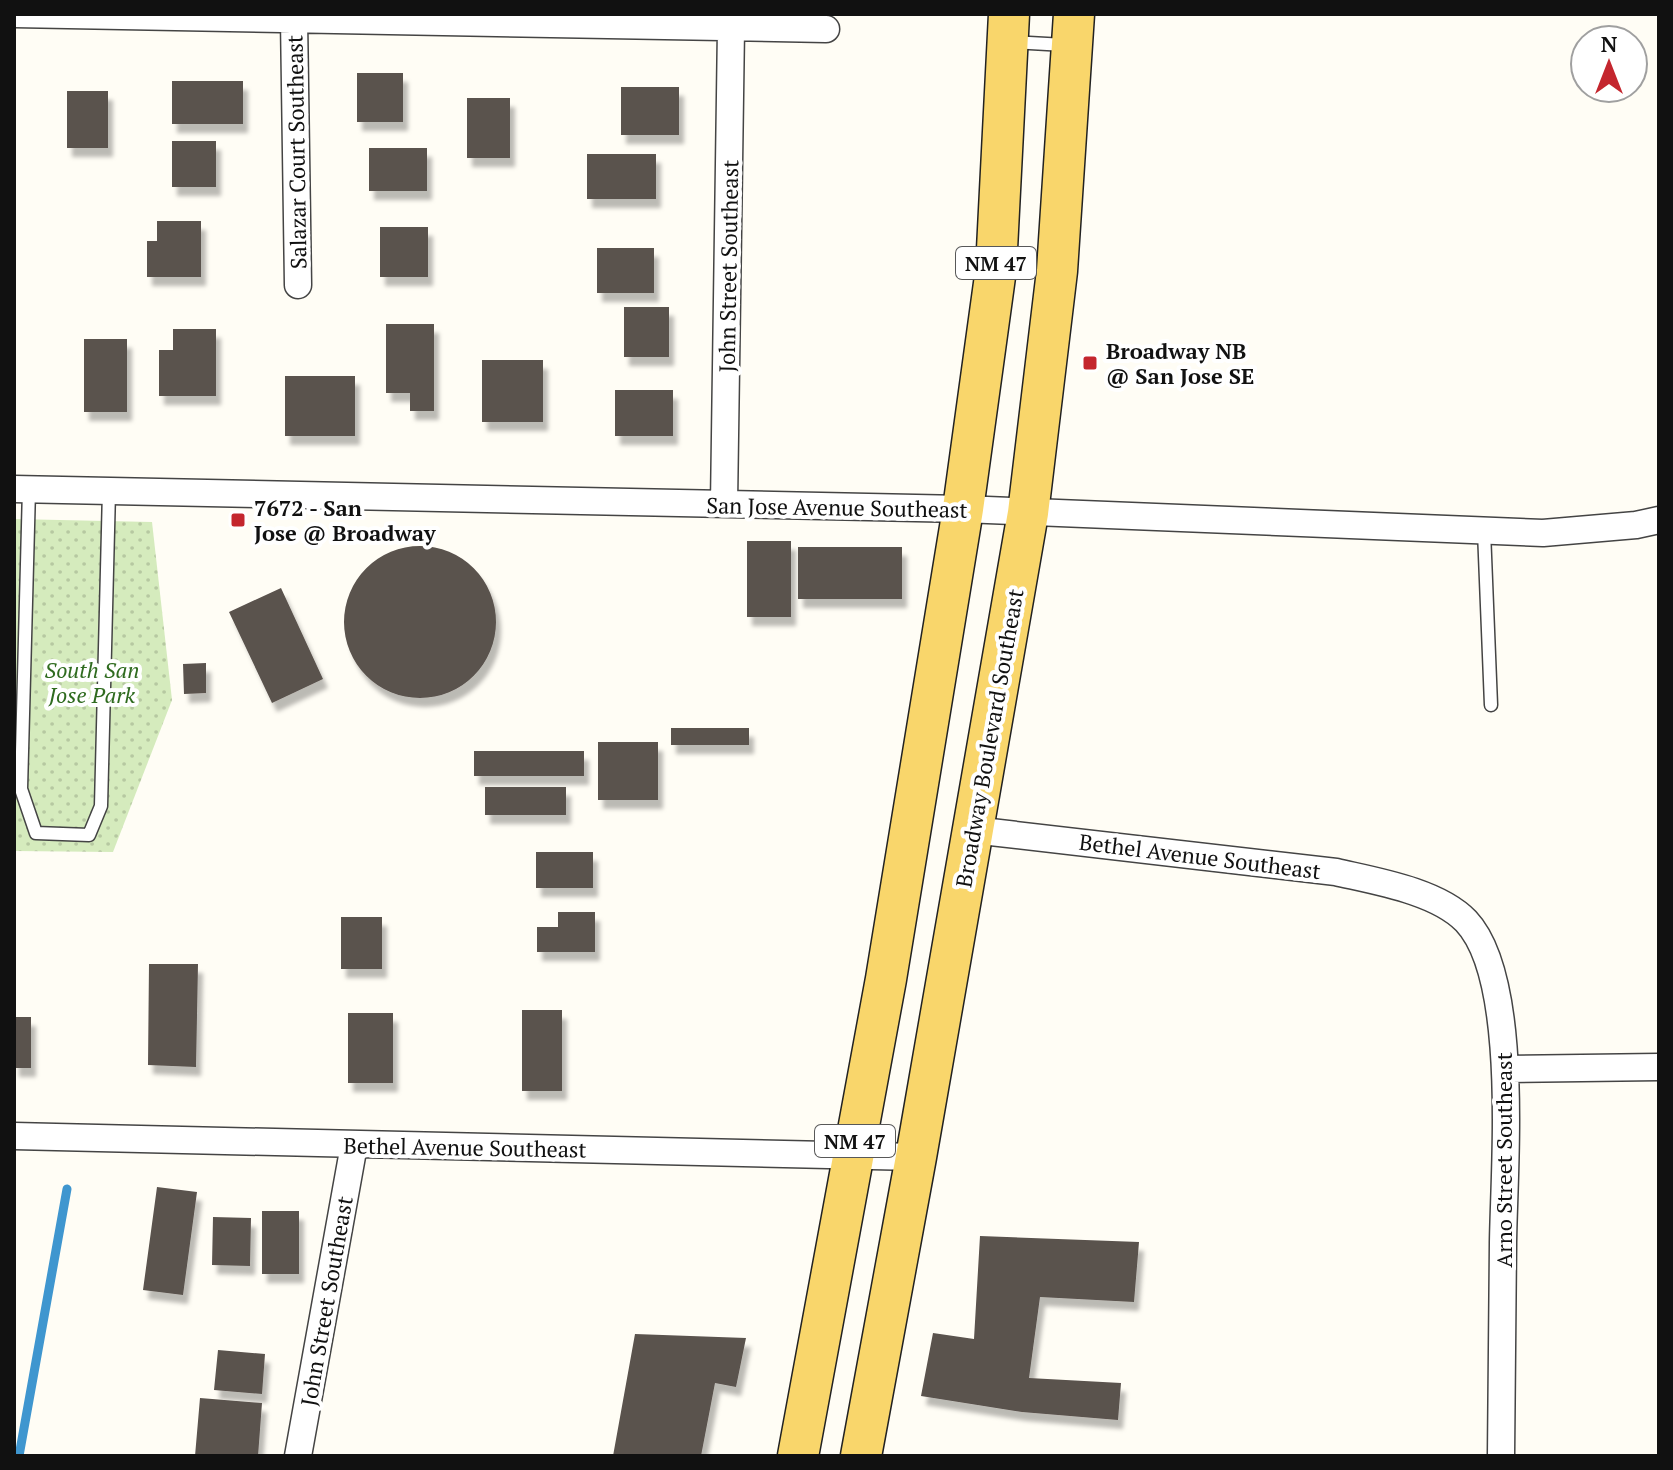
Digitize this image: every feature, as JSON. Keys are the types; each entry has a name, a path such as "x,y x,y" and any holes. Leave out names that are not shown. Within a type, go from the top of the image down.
{"main road":[{"name":"NM 47","path":"798,1456 886,979 963,509 996,269 1008,28"},
{"name":"Broadway Boulevard Southeast","path":"861,1456 1028,513 1057,271 1073,30"}],"street":[{"path":"14,14 826,29"},
{"name":"Salazar Court Southeast","path":"294,19 298,285"},
{"name":"John Street Southeast","path":"724,504 731,28"},
{"name":"San Jose Avenue Southeast","path":"21,489 963,509 1543,533 1636,525 1659,520"},
{"name":"Bethel Avenue Southeast","path":"973,830 1336,872 1384,883 1424,897"},
{"name":"Arno Street Southeast","path":"1424,897 1449,908 1466,921 1488,960 1495,987 1505,1069 1501,1456"},
{"path":"1505,1069 1659,1067"},
{"name":"Bethel Avenue Southeast","path":"14,1136 916,1157"},
{"name":"John Street Southeast","path":"298,1456 354,1145"}],"lane":[{"path":"1008,28 1073,30"},
{"path":"21,489 21,789 36,833 89,835 101,806 109,491"},
{"path":"1484,531 1491,705"}],"green space":[{"name":"South San Jose Park","path":"14,519 152,522 172,700 113,852 14,851"}],"building":[{"path":"357,73 403,73 403,122 357,122"},
{"path":"172,81 243,81 243,124 172,124"},
{"path":"621,87 679,87 679,135 621,135"},
{"path":"67,91 108,91 108,148 67,148"},
{"path":"467,98 510,98 510,158 467,158"},
{"path":"172,141 216,141 216,187 172,187"},
{"path":"369,148 427,148 427,191 369,191"},
{"path":"587,154 656,154 656,199 587,199"},
{"path":"157,221 201,221 201,277 147,277 147,241 157,241"},
{"path":"380,227 428,227 428,277 380,277"},
{"path":"597,248 654,248 654,293 597,293"},
{"path":"624,307 669,307 669,357 624,357"},
{"path":"386,324 434,324 434,411 410,411 410,393 386,393"},
{"path":"173,329 216,329 216,396 159,396 159,350 173,350"},
{"path":"84,339 127,339 127,412 84,412"},
{"path":"482,360 543,360 543,422 482,422"},
{"path":"285,376 355,376 355,436 285,436"},
{"path":"615,390 673,390 673,436 615,436"},
{"path":"747,541 791,541 791,617 747,617"},
{"path":"420,546 449,552 474,568 490,593 496,622 490,651 474,676 449,692 420,698 391,692 366,676 350,651 344,622 350,593 366,568 391,552"},
{"path":"798,547 902,547 902,599 798,599"},
{"path":"281,588 323,679 272,703 229,612"},
{"path":"206,663 206,693 184,694 183,664"},
{"path":"671,728 749,728 749,745 671,745"},
{"path":"598,742 658,742 658,800 598,800"},
{"path":"474,751 584,751 584,776 474,776"},
{"path":"485,787 566,787 566,815 485,815"},
{"path":"536,852 593,852 593,888 536,888"},
{"path":"558,912 595,912 595,952 537,952 537,927 558,927"},
{"path":"341,917 382,917 382,969 341,969"},
{"path":"149,964 198,964 196,1067 148,1065"},
{"path":"522,1010 562,1010 562,1091 522,1091"},
{"path":"348,1013 393,1013 393,1083 348,1083"},
{"path":"14,1017 31,1017 31,1068 14,1068"},
{"path":"157,1187 197,1192 183,1295 143,1290"},
{"path":"262,1211 299,1211 299,1274 262,1274"},
{"path":"213,1217 251,1218 250,1266 212,1265"},
{"path":"980,1236 1139,1242 1134,1302 1040,1297 1029,1378 1121,1383 1118,1420 1022,1412 921,1396 933,1333 974,1339"},
{"path":"635,1334 746,1338 736,1387 715,1383 701,1456 613,1456"},
{"path":"218,1350 265,1354 262,1394 214,1390"},
{"path":"200,1398 262,1403 258,1456 195,1456"}],"waterway":[{"path":"19,1456 67,1189"}],"place":[{"name":"Broadway NB @ San Jose SE","path":"1090,363"},
{"name":"7672 - San Jose @ Broadway","path":"238,520"}]}
